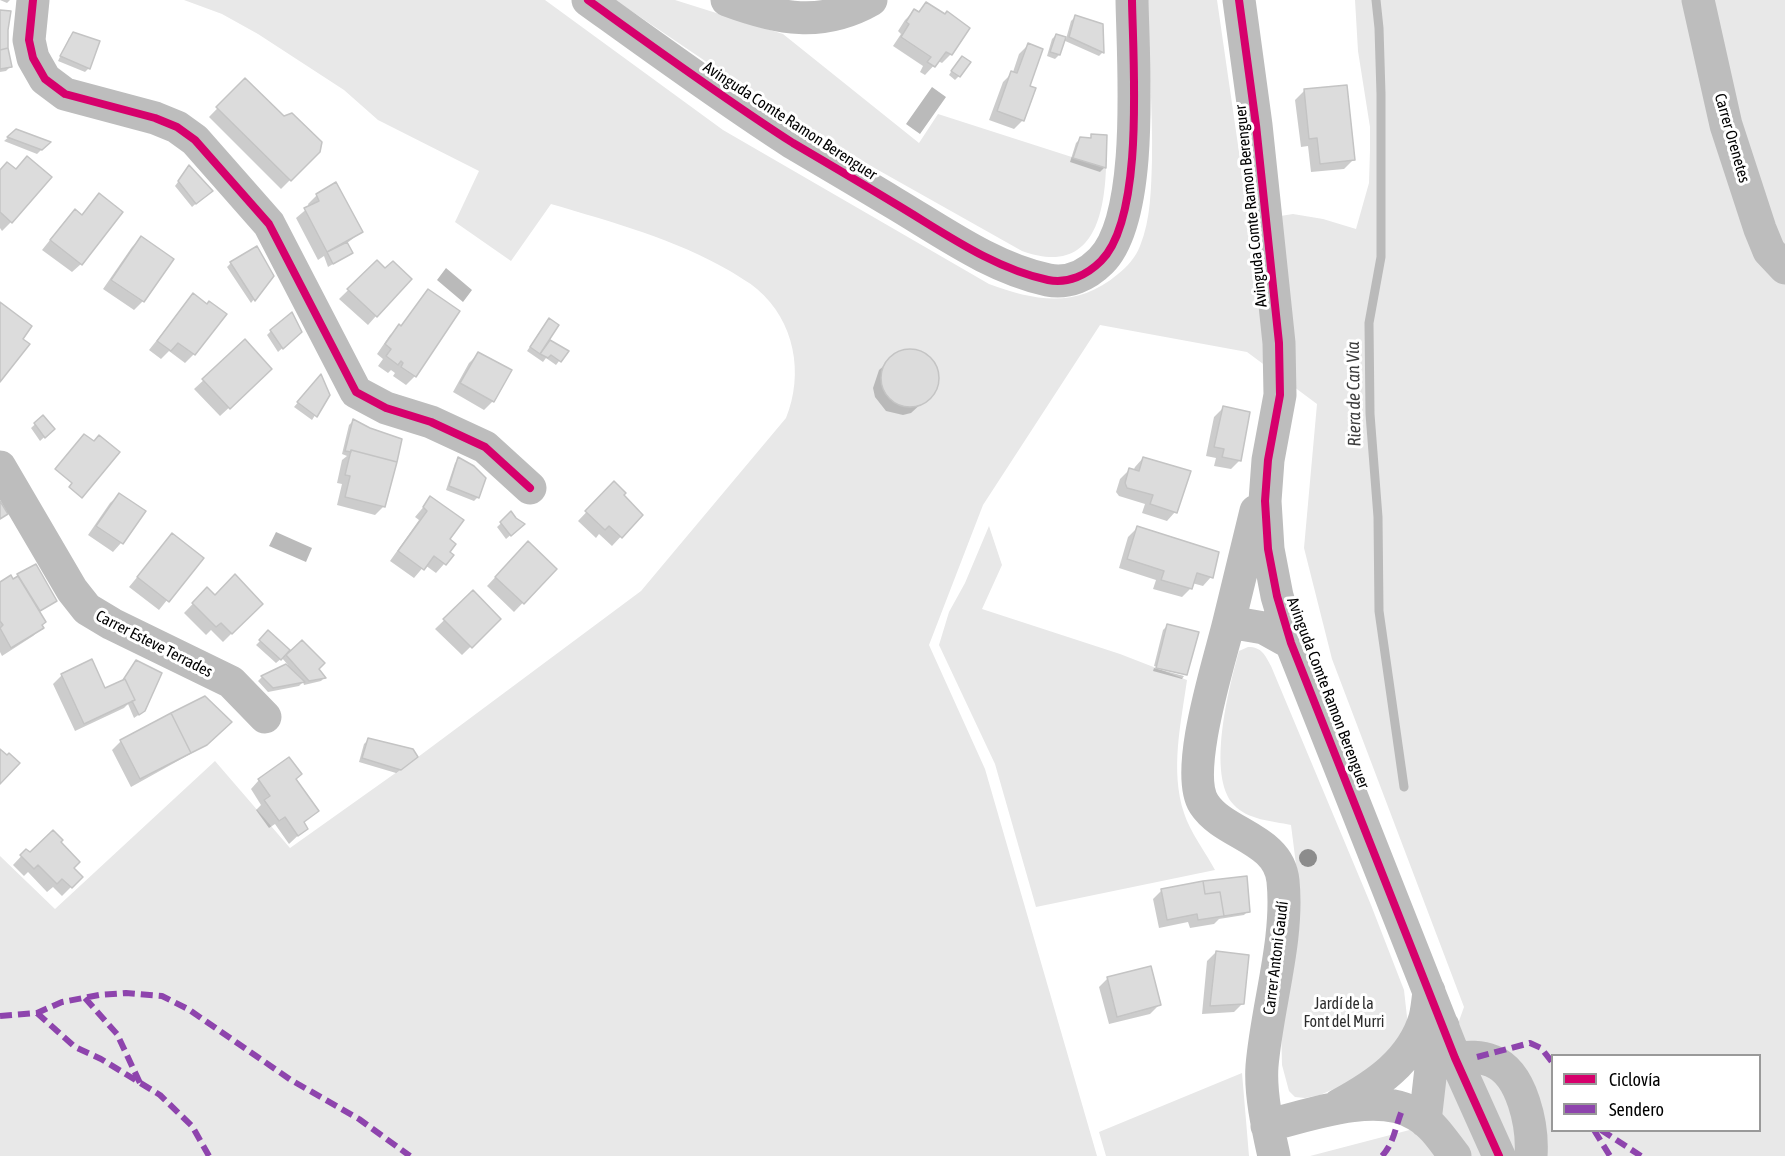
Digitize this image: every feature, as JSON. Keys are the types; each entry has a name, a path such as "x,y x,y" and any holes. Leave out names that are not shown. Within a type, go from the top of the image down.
{"street":[{"path":"33,0 29,40 33,58 45,79 65,94 155,118 177,126 195,140 269,224 356,392 386,408 431,422 485,447 530,488"},
{"name":"Avinguda Comte Ramon Berenguer","path":"588,0 792,142 966,247 1007,267 1049,280 1068,280 1085,275 1102,260 1114,243 1123,218 1133,150 1132,0"},
{"path":"727,0 773,14 796,18 831,16 849,11 871,0"},
{"name":"Avinguda Comte Ramon Berenguer","path":"1239,0 1256,125 1280,343 1280,395 1268,460 1264,501 1268,549 1277,596 1292,643 1455,1058 1499,1156"},
{"name":"Carrer Orenetes","path":"1698,0 1729,135 1760,229 1769,250 1785,268"},
{"name":"Carrer Antoni Gaudí","path":"1268,460 1201,730 1197,773 1203,803 1218,820 1254,840 1273,856 1283,877 1285,910 1262,1068 1271,1141 1360,1094 1399,1064 1419,1034 1426,1017 1429,991"},
{"name":"Carrer Esteve Terrades","path":"0,466 72,590 87,609 111,624 231,682 265,717"},
{"path":"1229,622 1264,628 1292,643"},
{"path":"1425,1120 1432,1060 1443,1026"},
{"path":"1455,1058 1477,1056 1495,1061 1507,1072 1516,1084 1528,1114 1531,1156"},
{"name":"Carrer Antoni Gaudí","path":"1331,1109 1359,1104 1403,1108 1425,1120 1455,1156"}],"green space":[{"path":"184,0 545,0 723,130 989,284 1023,295 1055,299 1087,293 1103,285 1131,262 1144,236 1150,204 1152,160 1148,0 1217,0 1249,221 1293,214 1323,219 1356,229 1369,183 1370,127 1358,51 1355,0 1785,0 1785,1156 1310,1156 1421,1127 1464,1007 1332,659 1304,548 1317,404 1247,352 1100,325 983,505 929,645 985,769 1097,1156 0,1156 0,856 55,909 215,761 290,848 418,757 641,591 786,418 791,401 795,366 788,332 770,302 751,284 709,260 665,240 551,204 511,261 455,222 479,171 378,120 344,90 258,34 222,14"},
{"path":"615,0 675,0 783,34 919,143 938,114 1106,168 1105,188 1096,225 1088,239 1077,250 1063,256 1045,257 1022,251 871,166 751,92"},
{"path":"989,526 1002,565 982,609 1120,654 1187,680 1178,746 1180,797 1190,828 1215,870 1036,907 995,764 939,645 949,612 965,583"},
{"name":"Jardí de la Font del Murri","path":"1248,647 1260,650 1271,666 1404,990 1408,1026 1391,1057 1350,1082 1320,1095 1305,1098 1295,1097 1289,1091 1282,1065 1281,1026 1300,896 1291,825 1261,819 1240,810 1226,792 1222,774 1222,731 1230,686 1239,651"},
{"path":"1242,1073 1249,1156 1106,1156 1099,1132"}],"shaded area":[{"path":"932,87 946,97 920,134 906,124"},
{"path":"446,268 472,290 463,302 437,280"},
{"path":"276,532 312,548 306,562 269,546"}],"building":[{"path":"926,2 945,14 947,11 970,28 952,55 946,52 935,67 927,62 931,57 901,37 914,9 919,12"},
{"path":"0,10 11,11 8,48 0,50"},
{"path":"1075,15 1103,24 1104,53 1069,37"},
{"path":"73,32 100,41 90,69 60,56"},
{"path":"1056,34 1066,37 1060,55 1050,52"},
{"path":"1028,43 1043,49 1030,86 1036,88 1024,121 997,111 1011,71 1017,73"},
{"path":"8,48 12,67 0,69 0,50"},
{"path":"962,56 971,62 960,77 951,71"},
{"path":"245,78 284,116 292,113 322,142 320,152 291,181 216,107"},
{"path":"1347,85 1355,160 1320,164 1317,138 1309,139 1304,89"},
{"path":"16,129 51,142 42,150 7,137"},
{"path":"1091,134 1107,135 1106,168 1073,158 1080,137 1091,138"},
{"path":"27,156 52,177 12,223 0,212 0,170 7,162 16,169"},
{"path":"189,165 213,191 196,204 178,181"},
{"path":"336,182 363,232 327,252 304,208 319,201 316,194"},
{"path":"99,193 123,212 82,265 50,240 75,209 82,215"},
{"path":"141,236 174,259 144,302 111,280"},
{"path":"347,242 353,253 333,264 327,252"},
{"path":"257,246 274,276 255,301 230,262"},
{"path":"377,260 385,268 393,261 412,279 377,317 347,289"},
{"path":"428,289 460,311 416,377 401,367 403,363 401,361 398,365 386,356 391,349 385,344"},
{"path":"193,293 207,304 209,301 227,314 195,355 178,343 171,351 157,341"},
{"path":"0,302 32,326 23,339 30,344 0,382"},
{"path":"292,312 302,332 283,349 270,330"},
{"path":"549,318 559,325 540,354 530,347"},
{"path":"245,339 272,369 230,409 202,379"},
{"path":"550,340 569,351 561,362 551,355 548,358 540,354"},
{"path":"910,349 921,351 934,362 939,378 937,389 926,402 910,407 899,405 886,394 881,378 883,367 894,354"},
{"path":"478,352 512,370 494,402 460,383"},
{"path":"321,374 330,395 317,417 297,402"},
{"path":"1223,406 1250,412 1241,461 1222,457 1224,449 1214,447"},
{"path":"43,415 55,429 45,438 34,423"},
{"path":"353,419 370,428 402,439 397,462 351,450 351,452 345,451"},
{"path":"84,434 94,441 99,435 120,452 82,498 69,487 72,483 55,469"},
{"path":"351,450 397,462 385,507 345,497 350,476 345,475"},
{"path":"458,457 474,466 486,478 479,498 449,486"},
{"path":"1143,457 1191,471 1177,513 1150,504 1153,495 1127,488 1125,483 1129,468 1139,471"},
{"path":"614,481 643,515 622,538 609,526 605,530 585,511"},
{"path":"119,493 146,511 123,544 96,526"},
{"path":"430,496 464,520 450,539 456,544 450,552 454,555 446,565 434,556 424,570 398,551 427,511 423,507"},
{"path":"0,501 8,514 0,519"},
{"path":"511,511 525,524 511,536 500,522"},
{"path":"1137,526 1219,552 1213,578 1197,573 1192,589 1161,580 1164,571 1127,559"},
{"path":"172,533 204,558 169,602 137,577"},
{"path":"528,541 557,569 524,604 495,577"},
{"path":"36,564 57,601 40,611 17,574"},
{"path":"235,574 263,604 232,634 221,623 216,627 192,603 207,587 215,595"},
{"path":"11,575 13,579 18,576 46,622 42,625 44,628 11,648 0,628 3,625 0,621 0,582"},
{"path":"473,590 501,619 472,648 443,619"},
{"path":"1167,624 1199,632 1187,675 1156,668"},
{"path":"268,630 290,650 281,660 259,640"},
{"path":"302,640 325,663 319,669 326,678 309,681 286,655"},
{"path":"92,659 105,688 125,679 135,700 84,724 61,674"},
{"path":"136,660 162,673 145,711 139,715 132,701 135,700 125,679 123,680"},
{"path":"286,664 305,682 273,688 261,676"},
{"path":"205,696 232,722 207,745 191,753 171,713"},
{"path":"171,713 191,753 140,779 120,740"},
{"path":"368,738 413,749 418,757 401,770 362,758"},
{"path":"0,749 7,755 9,753 20,763 0,784"},
{"path":"289,757 302,774 296,779 319,811 304,822 308,829 298,836 285,817 279,821 264,800 270,796 258,779"},
{"path":"53,830 80,862 74,868 83,877 72,888 62,879 57,884 38,865 34,869 20,855 26,849 30,852"},
{"path":"1247,876 1250,912 1224,916 1220,892 1205,894 1203,881"},
{"path":"1203,881 1205,894 1220,892 1224,916 1198,920 1197,914 1167,920 1161,889"},
{"path":"1216,951 1249,955 1244,1004 1210,1006"},
{"path":"1151,966 1161,1005 1117,1017 1107,977"}],"waterway":[{"name":"Riera de Can Via","path":"1376,0 1381,94 1381,257 1369,323 1370,414 1378,517 1379,611 1404,787"}],"marked path":[{"path":"0,1016 37,1013 62,1002 99,995 126,993 162,996 188,1009 291,1080 359,1119 410,1156"},
{"path":"85,998 117,1034 140,1083"},
{"path":"37,1013 75,1047 101,1059 160,1095 192,1126 209,1156"},
{"path":"1477,1057 1530,1043 1541,1048 1551,1061"},
{"path":"1382,1156 1392,1139 1403,1108"},
{"path":"1595,1132 1610,1156"},
{"path":"1604,1132 1641,1156"}],"cycle path":[{"path":"33,0 29,40 33,58 45,79 65,94 155,118 177,127 195,140 269,224 356,392 386,408 431,422 485,447 530,488"},
{"path":"588,0 715,91 793,143 949,237 1007,267 1055,281 1077,277 1101,261 1115,240 1125,210 1133,137 1132,0"},
{"path":"1239,0 1256,125 1279,343 1280,395 1268,460 1265,501 1268,549 1277,596 1291,643 1455,1058 1499,1156"}]}
